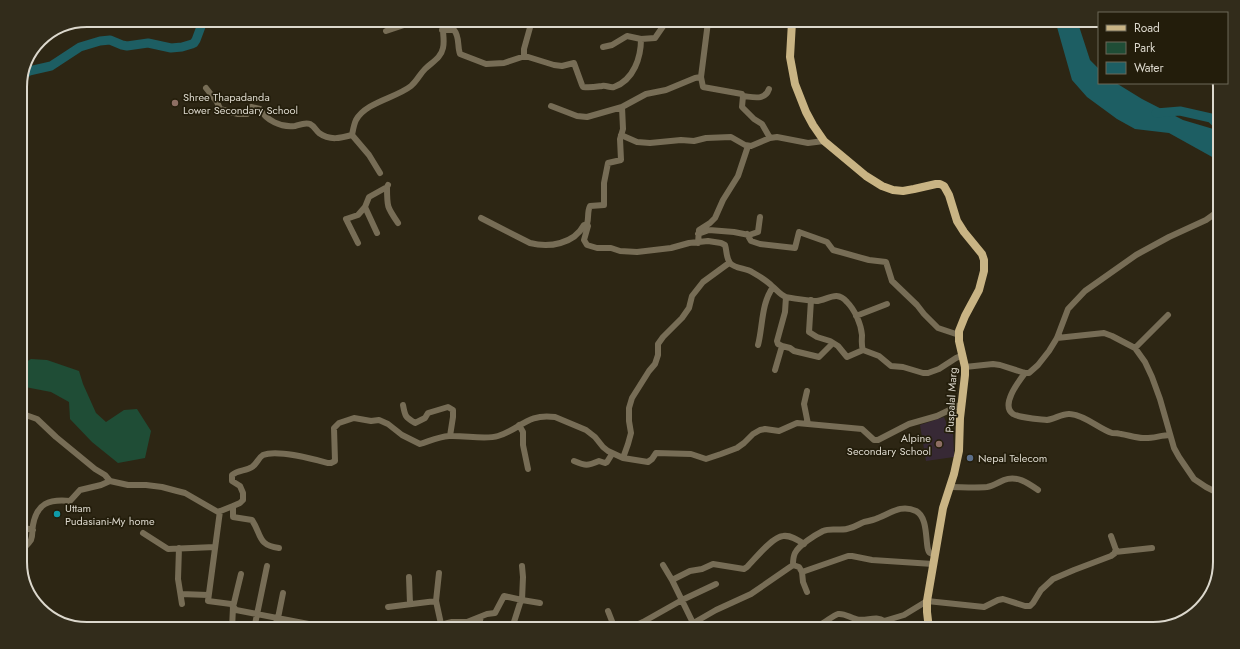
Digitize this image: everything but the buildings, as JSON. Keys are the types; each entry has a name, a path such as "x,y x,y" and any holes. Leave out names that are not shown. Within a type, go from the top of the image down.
{"main road":[{"name":"Puspalal Marg","path":"792,27 790,57 795,84 806,112 824,141 866,176 882,186 893,190 903,191 940,184 944,186 957,221 982,254 985,265 979,290 961,323 959,335 965,367 959,451 943,508 928,602 928,622"}],"street":[{"path":"386,31 398,27"},
{"path":"352,135 355,123 360,114 372,106 410,87 416,82 425,69 436,60 443,46 443,27"},
{"path":"446,27 454,30 457,35 458,50 460,54 482,63 492,64 504,63 524,56 554,65 562,66 574,63 583,87 603,85 612,87 624,81 630,76 640,54 641,39"},
{"path":"524,56 524,50 530,27"},
{"path":"603,47 612,45 627,36 641,39 654,38 662,27"},
{"path":"707,27 701,77 703,88 742,94 743,96 762,97 766,95 769,89"},
{"path":"551,106 577,116 586,117 622,107 646,94 666,90 701,77"},
{"path":"206,88 217,102 220,109 247,114 251,107 260,109 264,116 280,125 289,126 310,124 323,135 335,139 352,135"},
{"path":"743,96 742,107 754,119 762,124 770,138"},
{"path":"622,107 623,129 621,135 621,160 608,163 604,183 604,205 590,206 589,208 589,219 587,224 588,229 584,240 587,246 607,247 620,251 637,252 671,248 689,243 708,241 721,243 726,246 727,259 732,266 750,271 762,278 778,293 786,297 818,301 830,296 840,297 848,302 861,326 861,346 863,350"},
{"path":"352,135 369,155 380,173"},
{"path":"621,135 637,142 650,143 681,140 694,141 706,138 731,137 748,146 777,137 808,143 824,141"},
{"path":"698,243 700,228 710,223 717,214 723,200 738,176 748,146"},
{"path":"358,243 346,219 358,215 365,207 369,197 387,186 388,210 398,223"},
{"path":"365,207 377,233"},
{"path":"1170,435 1143,438 1113,433 1071,414 1047,420 1016,415 1011,413 1008,403 1015,385 1025,373 1038,365 1049,351 1057,338 1068,309 1084,291 1136,255 1169,237 1206,220 1213,215"},
{"path":"698,234 709,230 747,234 758,232 760,217"},
{"path":"481,218 538,245 545,245 575,237 584,225 587,224"},
{"path":"747,234 751,241 760,244 795,248 799,232 828,242 833,250 870,260 886,262 892,281 938,328 959,335"},
{"path":"623,458 631,433 629,408 632,398 655,364 658,355 658,344 682,318 688,308 692,296 704,282 730,263"},
{"path":"758,345 768,294 773,287"},
{"path":"786,297 785,312 777,341 778,344 794,351 819,357 833,343"},
{"path":"811,300 809,332 838,346 847,357 863,350 879,356 891,366 928,373 939,369 956,358 963,356"},
{"path":"856,316 887,304"},
{"path":"1135,348 1168,314"},
{"path":"1057,338 1104,333 1135,348 1145,362 1152,377 1174,448 1194,479 1213,490"},
{"path":"775,370 782,346"},
{"path":"965,367 993,364 1025,373"},
{"path":"807,391 804,404 808,424"},
{"path":"403,404 404,414 415,423 425,418 428,413 448,407 454,410 450,436"},
{"path":"27,545 33,535 36,513 41,506 48,502 70,501 80,490 101,485 110,481 128,485 146,485 177,490 220,512 240,503 242,500 243,493 240,486 232,481 232,475 235,472 252,467 259,458 268,454 297,456 328,463 334,462 334,428 339,423 351,419 359,418 383,422 402,435 420,444 437,437 495,437 506,433 530,419 549,416 586,430 612,454 623,458 648,462 656,453 685,453 706,459 737,448 760,430 765,429 779,431 797,423 862,429 874,440 878,440 909,424 937,416 962,404"},
{"path":"27,415 37,419 56,437 95,469 105,475 110,481"},
{"path":"518,426 523,432 523,445 528,469"},
{"path":"574,461 585,465 590,465 599,461 605,464 612,454"},
{"path":"950,487 987,487 1013,478 1029,484 1038,490"},
{"path":"233,506 233,517 252,520 262,541 269,546 279,548"},
{"path":"793,565 794,554 797,550 825,530 834,528 841,530 849,529 885,516 891,511 903,509 915,510 920,516 924,525 928,550 931,554 936,554"},
{"path":"220,512 208,601 231,604 236,610 278,618 288,622"},
{"path":"27,529 33,530"},
{"path":"143,533 168,549 181,547 215,547"},
{"path":"672,580 690,571 702,569 712,564 744,569 774,540 782,536 791,536 804,544"},
{"path":"1111,536 1115,546 1115,552"},
{"path":"179,548 178,580 182,604"},
{"path":"825,622 836,614 846,615 856,620 880,619 884,621 904,615 928,602 984,607 1003,599 1030,606 1041,590 1053,579 1111,556 1115,552 1152,548"},
{"path":"802,572 848,556 872,560 934,564"},
{"path":"663,565 693,622"},
{"path":"793,565 799,567 802,572 803,582 807,592"},
{"path":"695,622 716,610 751,594 793,565"},
{"path":"255,622 267,566"},
{"path":"514,622 521,600 523,577 522,566"},
{"path":"439,573 436,601 441,622"},
{"path":"232,622 233,607 241,574"},
{"path":"409,576 410,604"},
{"path":"643,622 682,600 716,584"},
{"path":"277,622 283,592"},
{"path":"181,594 208,596"},
{"path":"452,622 467,622 487,614 494,613 504,596 540,603"},
{"path":"388,607 436,601"},
{"path":"608,611 612,622"},
{"path":"480,622 481,617"}],"shaded area":[{"name":"Alpine Secondary School","path":"944,417 946,429 949,429 950,434 953,434 954,457 926,461 920,425"}],"green space":[{"path":"31,359 47,360 79,371 96,413 106,422 124,410 137,409 151,431 145,458 118,463 92,442 70,419 69,402 51,392 27,387 27,361"}],"water":[{"path":"1057,27 1079,27 1090,60 1098,68 1098,84 1118,84 1142,99 1183,120 1213,129 1213,157 1169,133 1135,129 1117,119 1087,97 1072,80"}],"waterway":[{"path":"29,71 51,66 80,47 100,41 110,40 127,46 148,43 171,48 182,47 194,43 201,27"},
{"path":"1156,113 1180,111 1211,118 1213,120"}],"place":[{"name":"Shree Thapadanda Lower Secondary School","path":"175,103"},
{"name":"Alpine Secondary School","path":"939,444"},
{"name":"Nepal Telecom","path":"970,458"},
{"name":"Uttam Pudasiani-My home","path":"57,514"}]}
